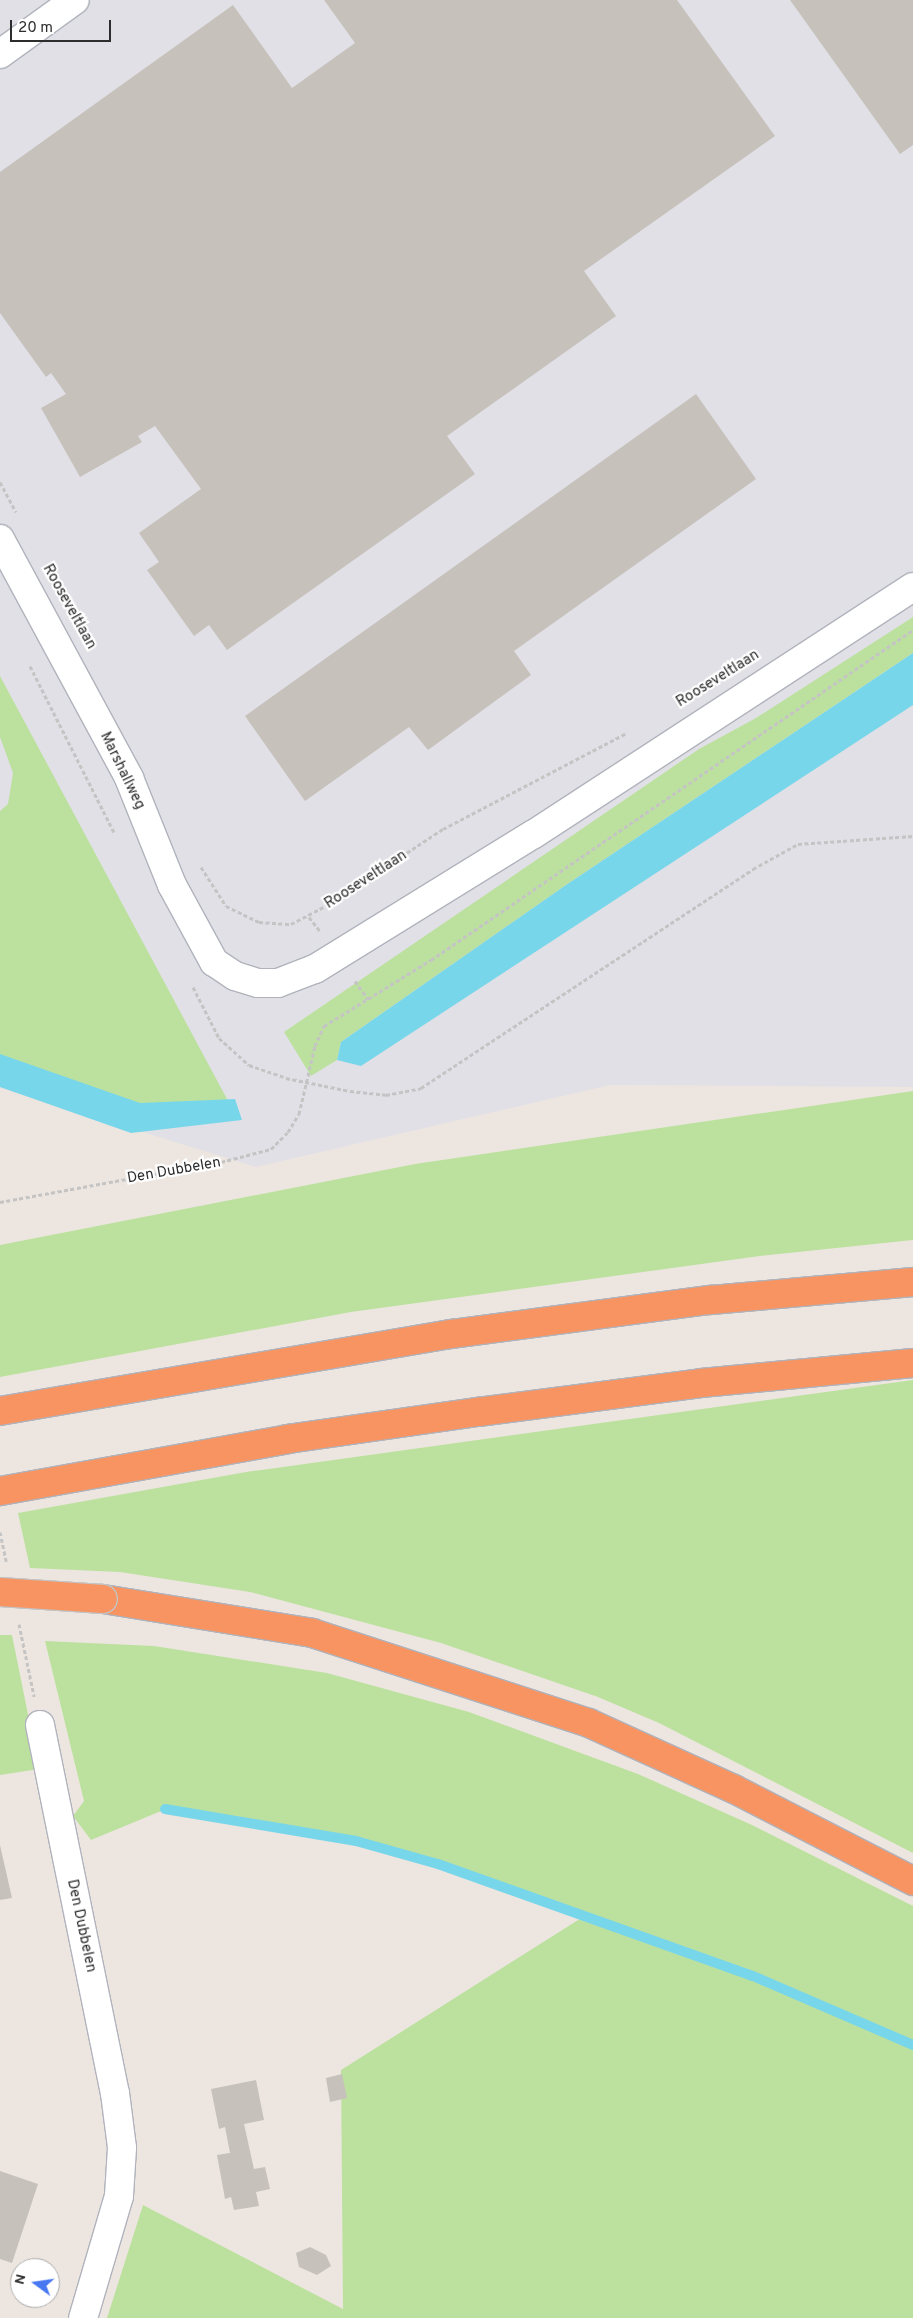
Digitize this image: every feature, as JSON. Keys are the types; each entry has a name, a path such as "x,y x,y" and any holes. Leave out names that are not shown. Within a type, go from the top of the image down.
{"highway":[{"path":"0,1411 74,1396 451,1334 711,1300 913,1282"},
{"path":"0,1491 90,1472 478,1412 701,1383 913,1363"},
{"path":"0,1592 103,1599 312,1633 580,1720 734,1790 913,1881"}],"street":[{"path":"0,54 75,0"},
{"name":"Marshallweg","path":"0,539 129,778 172,885 214,962 235,976 258,983"},
{"name":"Rooseveltlaan","path":"258,983 278,983 315,969 526,839 913,587"},
{"name":"Den Dubbelen","path":"40,1725 115,2093 122,2148 120,2196 83,2318"}],"path":[{"path":"0,482 19,516"},
{"name":"Den Dubbelen","path":"0,1202 262,1154 282,1140 294,1125 304,1101 315,1046 324,1026 431,960 913,630"},
{"name":"Rooseveltlaan","path":"196,859 226,906 259,922 291,924 331,903 443,829 632,730"},
{"path":"306,1084 386,1096 421,1088 753,869 798,844 913,836"},
{"path":"0,1532 7,1566"},
{"path":"18,1622 40,1725"}],"shaded area":[{"path":"0,0 913,0 913,1087 610,1085 256,1167 0,1088"}],"green space":[{"path":"913,617 913,653 566,885 341,1042 337,1060 311,1076 284,1032 699,749 756,718"},
{"path":"0,676 234,1112 200,1123 0,1073 0,811 8,804 13,773 0,737"},
{"path":"913,1091 913,1240 760,1256 351,1312 0,1377 0,1245 415,1164"},
{"path":"913,1380 913,1853 659,1723 598,1697 441,1643 250,1592 120,1572 30,1568 18,1513 246,1472"},
{"path":"0,1635 12,1635 39,1769 0,1775"},
{"path":"45,1641 154,1646 327,1673 469,1712 638,1774 752,1825 913,1906 913,2318 107,2318 143,2205 343,2309 341,2070 586,1915 463,1872 364,1842 257,1820 166,1809 91,1840 73,1816 84,1801"}],"water":[{"path":"913,653 913,705 361,1066 337,1060 341,1042 566,885"},
{"path":"0,1054 140,1103 235,1099 242,1120 131,1133 0,1087"}],"building":[{"path":"324,0 677,0 775,136 584,271 616,316 447,436 475,474 227,650 209,625 194,636 147,570 159,562 139,533 201,489 155,426 138,436 142,442 80,477 41,408 66,394 51,373 46,377 0,313 0,172 233,5 292,88 355,43"},
{"path":"790,0 913,0 913,145 900,154"},
{"path":"696,394 756,479 514,651 531,675 428,750 409,727 305,801 245,716"},
{"path":"0,1845 12,1898 0,1900"},
{"path":"342,2074 347,2098 330,2102 326,2078"},
{"path":"256,2080 264,2120 244,2124 254,2169 265,2167 270,2189 256,2192 259,2206 234,2210 231,2197 225,2199 217,2155 230,2153 225,2127 219,2129 211,2089"},
{"path":"0,2171 38,2184 14,2258 10,2258 10,2262 0,2259"},
{"path":"310,2247 326,2255 331,2266 317,2275 299,2267 296,2253"}],"waterway":[{"path":"165,1809 356,1841 438,1864 753,1976 913,2045"}]}
